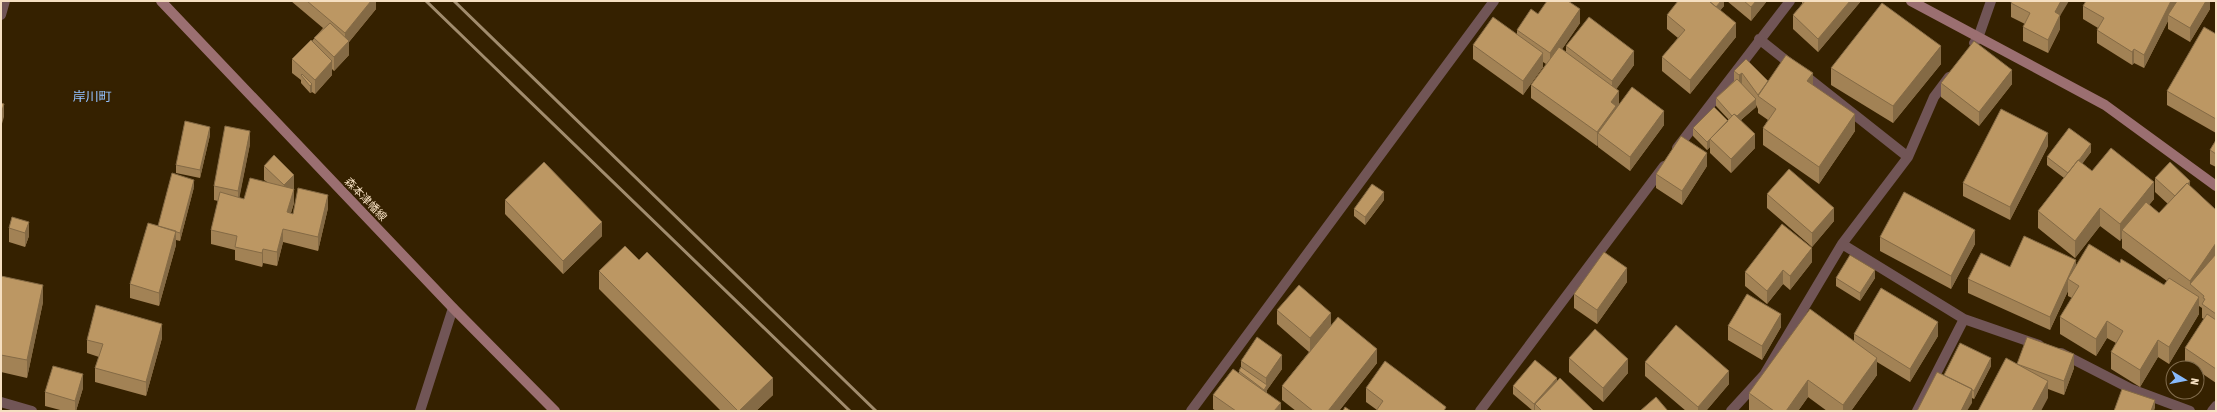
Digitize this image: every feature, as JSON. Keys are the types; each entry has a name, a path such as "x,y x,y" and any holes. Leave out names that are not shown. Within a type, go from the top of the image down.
{"main road":[{"name":"森本津幡線","path":"161,1 453,308 555,411"},
{"path":"1911,1 2105,105 2216,186"}],"street":[{"path":"1,15 5,1"},
{"path":"1191,411 1494,1"},
{"path":"1480,411 1759,39 1790,1"},
{"path":"1969,50 1978,38 1991,1"},
{"path":"1759,39 1908,157"},
{"path":"1731,411 1764,375 1842,244 1908,157 1934,97 1956,68"},
{"path":"1842,244 1964,319 2070,356 2131,389 2190,411"},
{"path":"420,411 453,308"},
{"path":"1917,411 1964,319"},
{"path":"1,402 32,411"},
{"path":"2212,411 2216,406"}],"building":[{"path":"307,1 371,1 345,33"},
{"path":"1547,1 1568,1 1580,9 1550,53 1517,30 1531,9 1538,14"},
{"path":"1678,1 1709,1 1736,23 1690,80 1662,57 1685,30 1667,15"},
{"path":"1709,1 1721,1 1716,7"},
{"path":"1744,1 1756,1 1751,7"},
{"path":"1805,1 1850,1 1818,39 1793,15"},
{"path":"2012,1 2061,1 2055,12 2060,15 2048,40 2023,27 2030,13 2011,3"},
{"path":"2086,1 2171,1 2144,55 2134,49 2132,52 2097,30 2104,18 2083,6"},
{"path":"2177,1 2206,1 2190,28 2168,15"},
{"path":"1882,3 1941,46 1893,106 1831,68"},
{"path":"1493,17 1543,53 1523,81 1473,45"},
{"path":"1589,17 1634,51 1612,81 1566,46"},
{"path":"330,23 349,41 334,57 314,38"},
{"path":"2204,27 2216,34 2216,119 2167,91"},
{"path":"311,40 332,61 315,80 292,59"},
{"path":"1974,41 2012,70 1979,112 1941,83"},
{"path":"1559,47 1619,91 1611,102 1616,106 1597,132 1531,85"},
{"path":"1786,55 1813,73 1807,81 1855,114 1819,167 1763,128 1776,109 1758,96"},
{"path":"1746,59 1768,81 1758,95 1742,73 1739,75 1734,71"},
{"path":"302,74 312,84 310,86 301,75"},
{"path":"1737,79 1756,99 1737,116 1734,114 1732,116 1716,98"},
{"path":"1632,87 1664,111 1630,157 1598,133"},
{"path":"1,103 4,104 1,114"},
{"path":"1714,107 1728,121 1707,142 1693,128"},
{"path":"2001,109 2048,133 2010,207 1963,183"},
{"path":"1734,114 1755,134 1731,159 1710,139"},
{"path":"185,121 210,127 200,170 176,165"},
{"path":"225,126 250,131 238,191 214,186"},
{"path":"2069,128 2091,144 2068,173 2047,157"},
{"path":"1681,136 1707,153 1682,191 1656,174"},
{"path":"2216,140 2216,154 2210,150"},
{"path":"2111,148 2154,182 2120,224 2100,208 2075,241 2038,211 2078,160 2092,171"},
{"path":"274,155 294,175 284,185 264,166"},
{"path":"544,162 602,222 563,261 505,200"},
{"path":"2170,162 2190,181 2175,196 2155,178"},
{"path":"1789,169 1834,208 1812,233 1767,194"},
{"path":"172,173 194,180 180,233 158,226"},
{"path":"250,178 294,189 287,212 293,214 298,188 328,195 318,237 283,229 277,252 263,249 262,253 235,247 237,236 211,230 220,192 244,199"},
{"path":"2187,183 2216,210 2216,243 2190,281 2122,230 2146,202 2159,213"},
{"path":"1372,184 1384,192 1365,217 1354,209"},
{"path":"1904,192 1975,230 1951,276 1880,237"},
{"path":"12,217 29,222 25,233 9,228"},
{"path":"148,223 176,231 159,293 130,284"},
{"path":"1782,224 1812,248 1790,276 1783,270 1767,291 1745,272"},
{"path":"2024,236 2076,260 2050,317 1968,279 1981,253 2010,267"},
{"path":"2089,244 2120,263 2121,259 2164,285 2169,278 2199,297 2169,347 2158,340 2140,370 2111,352 2123,331 2107,321 2096,339 2060,317 2079,286 2068,279"},
{"path":"625,246 639,260 647,252 773,378 739,411 599,271"},
{"path":"1604,252 1627,268 1597,310 1574,294"},
{"path":"2216,254 2216,314 2202,304 2205,299 2203,298 2204,296 2190,284"},
{"path":"1850,255 1875,270 1860,293 1836,278"},
{"path":"1,276 43,285 27,360 1,355"},
{"path":"1299,285 1331,313 1310,338 1277,310"},
{"path":"1881,288 1938,322 1910,369 1854,334"},
{"path":"1747,294 1781,314 1762,346 1728,326"},
{"path":"96,305 162,324 146,382 95,368 103,344 87,340"},
{"path":"1810,309 1877,358 1843,405 1808,380 1786,411 1774,411 1749,393"},
{"path":"2207,314 2216,320 2216,369 2205,360 2185,348"},
{"path":"1338,317 1377,349 1328,411 1313,411 1282,386"},
{"path":"1676,325 1729,371 1698,407 1645,362"},
{"path":"1595,329 1628,359 1603,388 1569,358"},
{"path":"1257,337 1282,355 1266,378 1241,361"},
{"path":"2027,337 2074,354 2064,381 2017,364"},
{"path":"1960,343 1991,358 1974,391 1944,375"},
{"path":"2006,358 2048,381 2032,411 1978,411"},
{"path":"1535,360 1557,378 1534,404 1513,386"},
{"path":"1385,361 1446,407 1444,411 1376,411 1383,401 1366,388"},
{"path":"53,366 83,374 75,401 45,392"},
{"path":"1241,367 1267,385 1264,390 1239,371"},
{"path":"1233,369 1281,403 1274,411 1236,411 1213,395"},
{"path":"1937,372 1972,389 1961,411 1917,411"},
{"path":"1560,378 1594,411 1542,411 1535,404"},
{"path":"2122,389 2155,400 2151,411 2114,411"},
{"path":"1656,397 1668,411 1640,411"},
{"path":"1345,407 1351,411 1343,411"}],"railway":[{"path":"426,1 850,411"},
{"path":"454,1 876,411"}],"district":[{"name":"岸川町","path":"92,96"}]}
